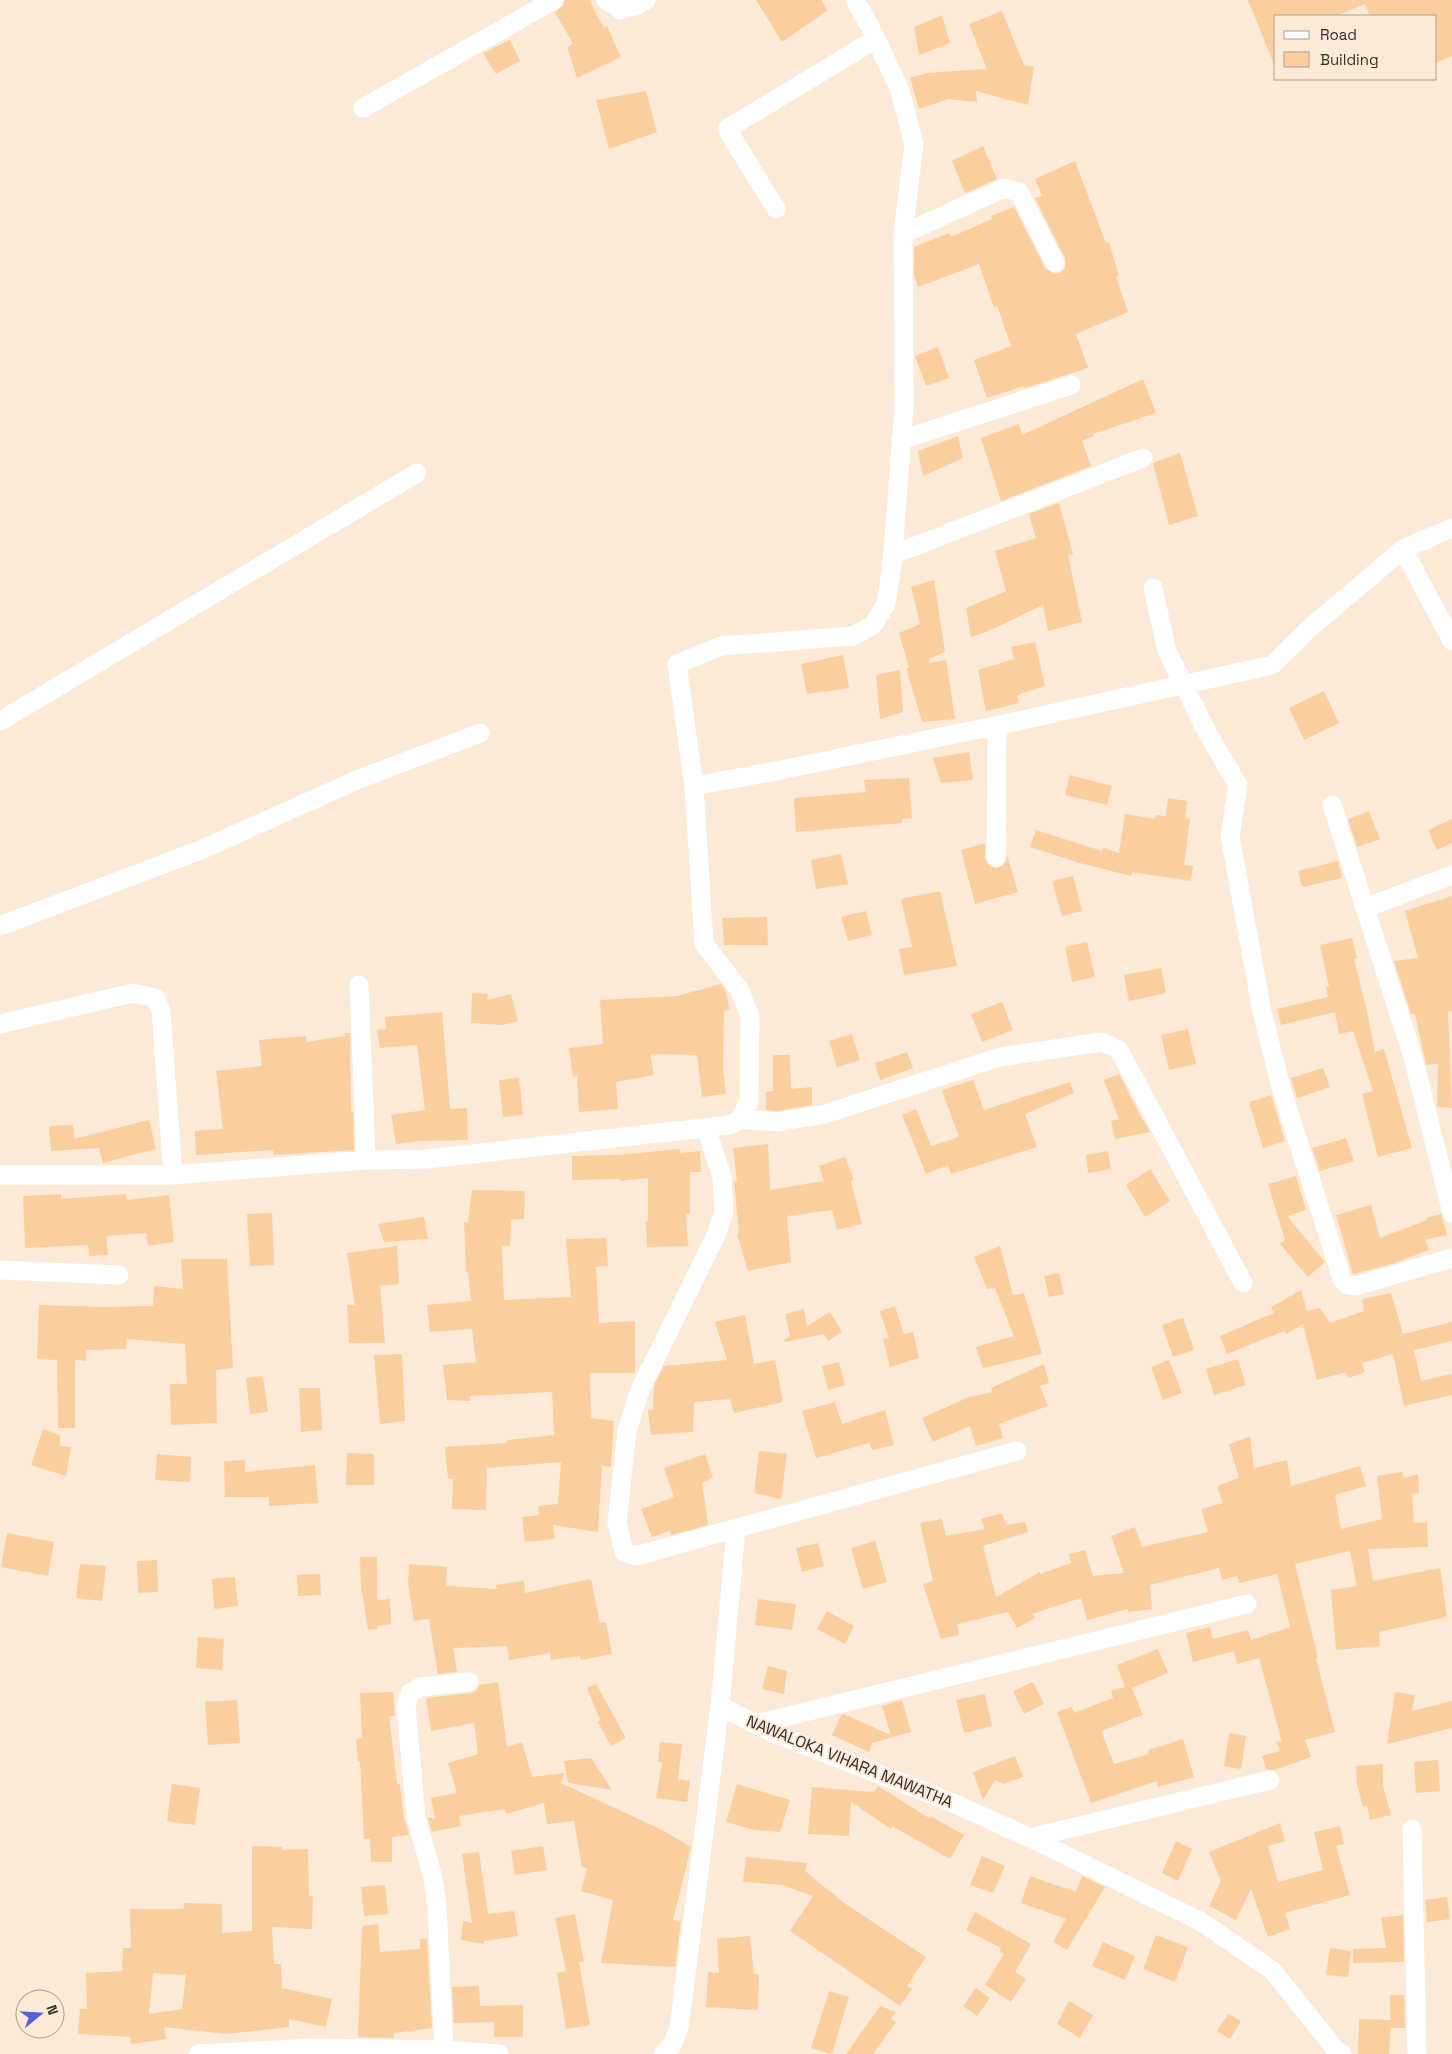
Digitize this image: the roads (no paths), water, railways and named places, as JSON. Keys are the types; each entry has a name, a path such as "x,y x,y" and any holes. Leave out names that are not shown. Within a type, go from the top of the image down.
{"street":[{"path":"363,108 514,25 554,0"},
{"path":"606,0 621,10 638,5 646,0"},
{"path":"0,1175 173,1175 366,1160 427,1159 730,1125 740,1119 749,1102 750,1016 739,989 704,944 694,786 677,664 721,646 853,636 873,625 886,604 892,555 904,407 902,234 914,144 900,91 876,39 855,0"},
{"path":"776,209 727,129 876,39"},
{"path":"902,234 1004,188 1019,192 1055,263"},
{"path":"901,440 1071,384"},
{"path":"892,555 1143,458"},
{"path":"0,721 417,473"},
{"path":"694,786 997,725 1272,665 1311,627 1403,549 1452,528"},
{"path":"1403,549 1452,640"},
{"path":"1153,588 1167,651 1208,734 1238,785 1230,836 1262,1012 1282,1091 1342,1279 1347,1285 1355,1286 1452,1258"},
{"path":"996,858 997,725"},
{"path":"0,926 203,849 357,780 480,733"},
{"path":"1332,805 1412,1056 1452,1213"},
{"path":"1365,908 1452,875"},
{"path":"359,985 366,1160"},
{"path":"0,1024 133,993 155,998 162,1011 173,1175"},
{"path":"740,1119 778,1122 825,1114 1000,1057 1102,1042 1119,1050 1243,1283"},
{"path":"706,1128 722,1177 724,1212 716,1236 640,1390 627,1431 617,1523 624,1552 636,1556 1017,1451"},
{"path":"0,1270 119,1275"},
{"path":"663,2054 672,2045 679,2028 720,1706 736,1529"},
{"path":"756,1724 1247,1604"},
{"path":"444,2050 437,1905 433,1878 416,1817 406,1707 410,1693 420,1687 469,1682"},
{"name":"NAWALOKA VIHARA MAWATHA","path":"720,1706 773,1733 951,1802 1030,1838 1200,1921 1272,1970 1336,2050 1342,2054"},
{"path":"1030,1838 1270,1780"},
{"path":"1412,1829 1417,2054"},
{"path":"198,2054 444,2050 499,2054"}]}
